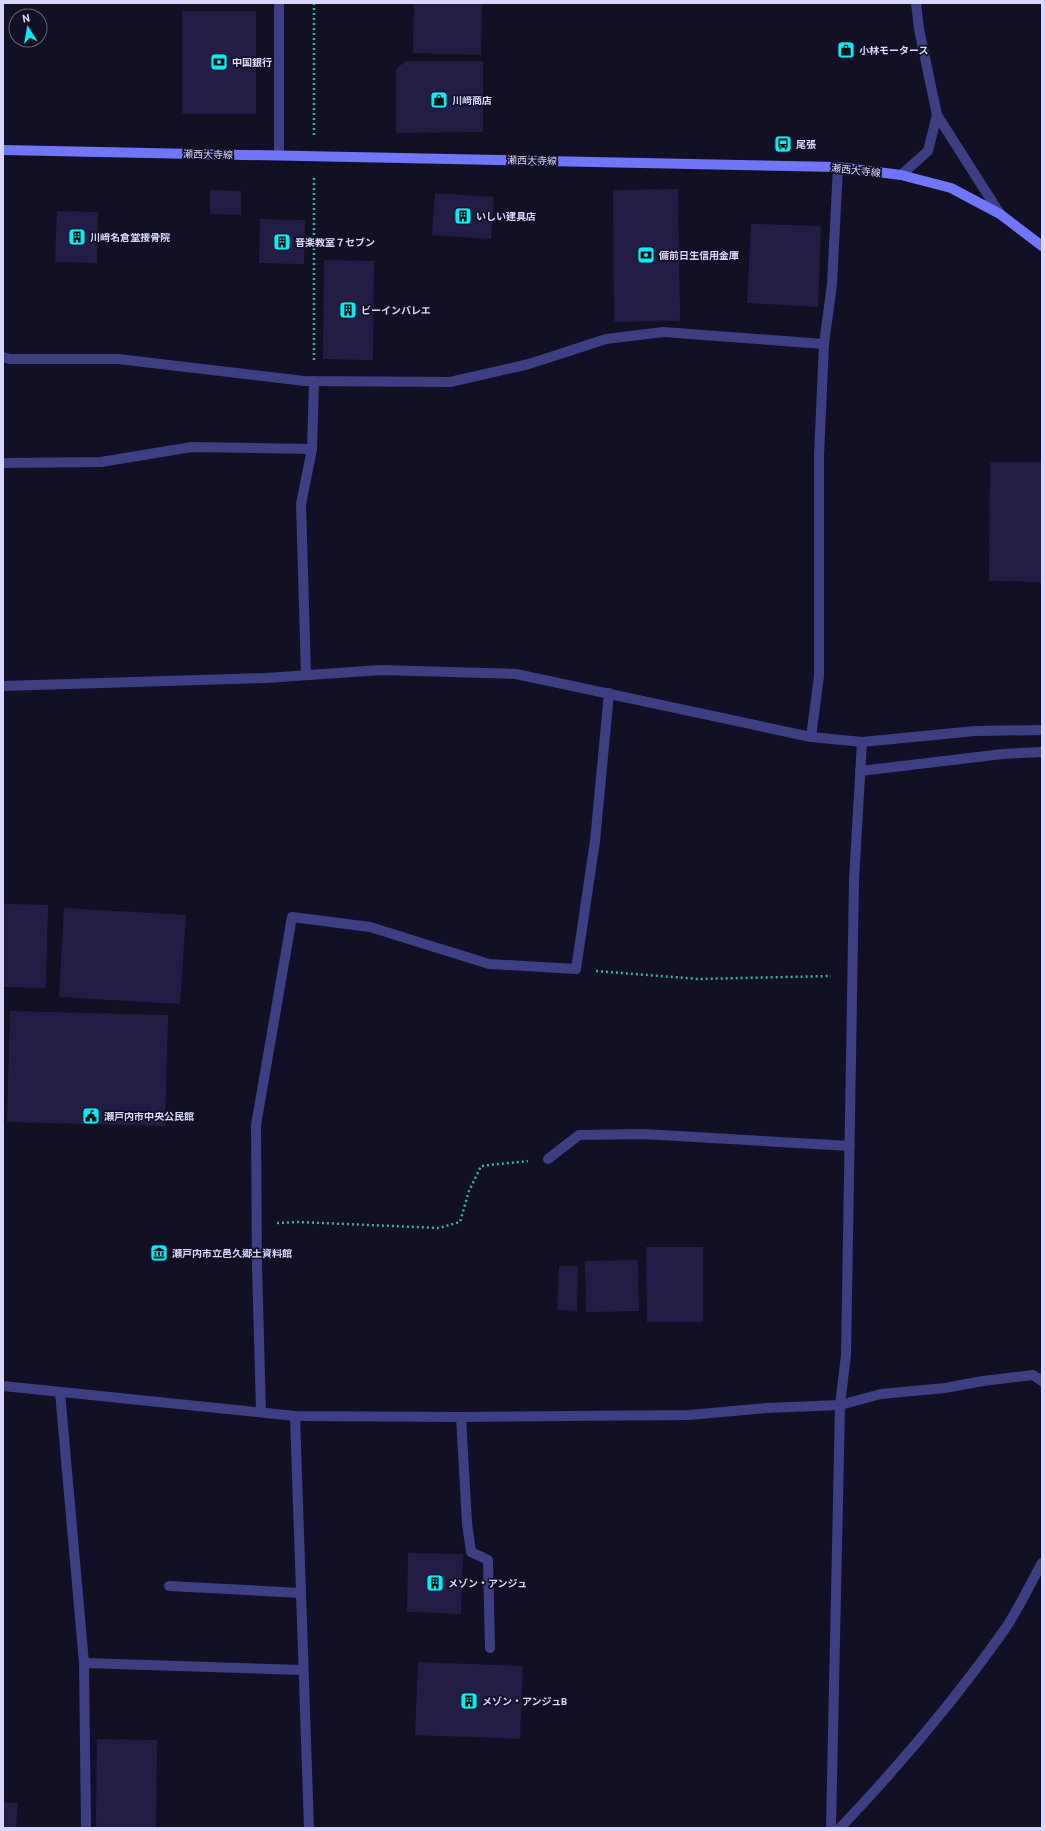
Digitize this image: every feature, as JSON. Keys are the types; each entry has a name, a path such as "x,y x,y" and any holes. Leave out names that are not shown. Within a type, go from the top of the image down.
{"main road":[{"name":"瀬西大寺線","path":"3,150 838,167 901,175 950,188 1000,214 1042,246"}],"street":[{"path":"279,3 279,155"},
{"path":"916,3 919,29 937,115 1000,214"},
{"path":"901,175 928,151 937,115"},
{"path":"811,737 819,676 819,455 824,344 832,284 838,167"},
{"path":"3,357 10,359 118,359 314,381 450,382 529,364 606,339 663,332 824,344"},
{"path":"306,675 301,504 312,449 314,381"},
{"path":"3,463 101,462 192,447 312,449"},
{"path":"3,686 306,675 381,670 516,674 811,737 862,742 975,731 1042,730"},
{"path":"260,1412 256,1224 256,1125 292,917 370,927 489,964 576,969 595,841 608,693"},
{"path":"831,1828 840,1405 846,1355 854,880 862,742"},
{"path":"860,771 1003,754 1042,752"},
{"path":"548,1159 579,1135 643,1134 850,1146"},
{"path":"3,1386 295,1416 460,1417 689,1415 766,1408 840,1405 881,1394 945,1388 983,1380 1033,1375 1042,1381"},
{"path":"60,1392 84,1663 86,1828"},
{"path":"295,1416 308,1828"},
{"path":"460,1417 467,1523 471,1552 488,1560 490,1648"},
{"path":"840,1828 895,1770 948,1704 1005,1628 1042,1563"},
{"path":"169,1586 301,1593"},
{"path":"84,1663 303,1670"}],"path":[{"path":"314,3 314,381"},
{"path":"576,969 699,979 853,975"},
{"path":"256,1224 298,1222 439,1228 460,1222 469,1191 481,1166 548,1159"}],"building":[{"path":"414,3 482,3 481,55 413,53"},
{"name":"中国銀行","path":"182,11 256,11 256,114 182,114"},
{"name":"川﨑商店","path":"406,61 483,61 483,132 396,133 396,69"},
{"name":"備前日生信用金庫","path":"678,189 680,321 614,322 613,190"},
{"path":"210,190 241,191 241,215 210,214"},
{"name":"いしい建具店","path":"435,193 494,197 491,239 432,235"},
{"name":"川﨑名倉堂接骨院","path":"57,211 98,212 97,263 55,262"},
{"name":"音楽教室７セブン","path":"260,219 305,220 304,264 259,263"},
{"path":"751,224 821,226 818,307 747,303"},
{"name":"ビーインバレエ","path":"324,260 374,261 373,360 323,359"},
{"path":"990,462 1042,462 1042,582 989,581"},
{"path":"3,904 48,905 46,988 3,987"},
{"path":"64,908 186,915 180,1004 59,997"},
{"path":"10,1011 168,1015 165,1126 7,1122"},
{"path":"646,1247 703,1247 703,1322 647,1322"},
{"path":"638,1260 639,1311 586,1312 585,1261"},
{"path":"559,1266 578,1266 577,1311 557,1310"},
{"name":"メゾン・アンジュ","path":"408,1553 463,1554 461,1614 407,1612"},
{"name":"メゾン・アンジュB","path":"418,1662 523,1666 520,1739 415,1735"},
{"path":"97,1739 157,1740 156,1828 96,1828"},
{"path":"3,1802 18,1803 16,1828 3,1828"}],"place":[{"name":"小林モータース","path":"846,50"},
{"name":"中国銀行","path":"219,62"},
{"name":"川﨑商店","path":"439,100"},
{"name":"尾張","path":"783,144"},
{"name":"いしい建具店","path":"463,216"},
{"name":"川﨑名倉堂接骨院","path":"77,237"},
{"name":"音楽教室７セブン","path":"282,242"},
{"name":"備前日生信用金庫","path":"646,255"},
{"name":"ビーインバレエ","path":"348,310"},
{"name":"瀬戸内市中央公民館","path":"91,1116"},
{"name":"瀬戸内市立邑久郷土資料館","path":"159,1253"},
{"name":"メゾン・アンジュ","path":"435,1583"},
{"name":"メゾン・アンジュB","path":"469,1701"}]}
